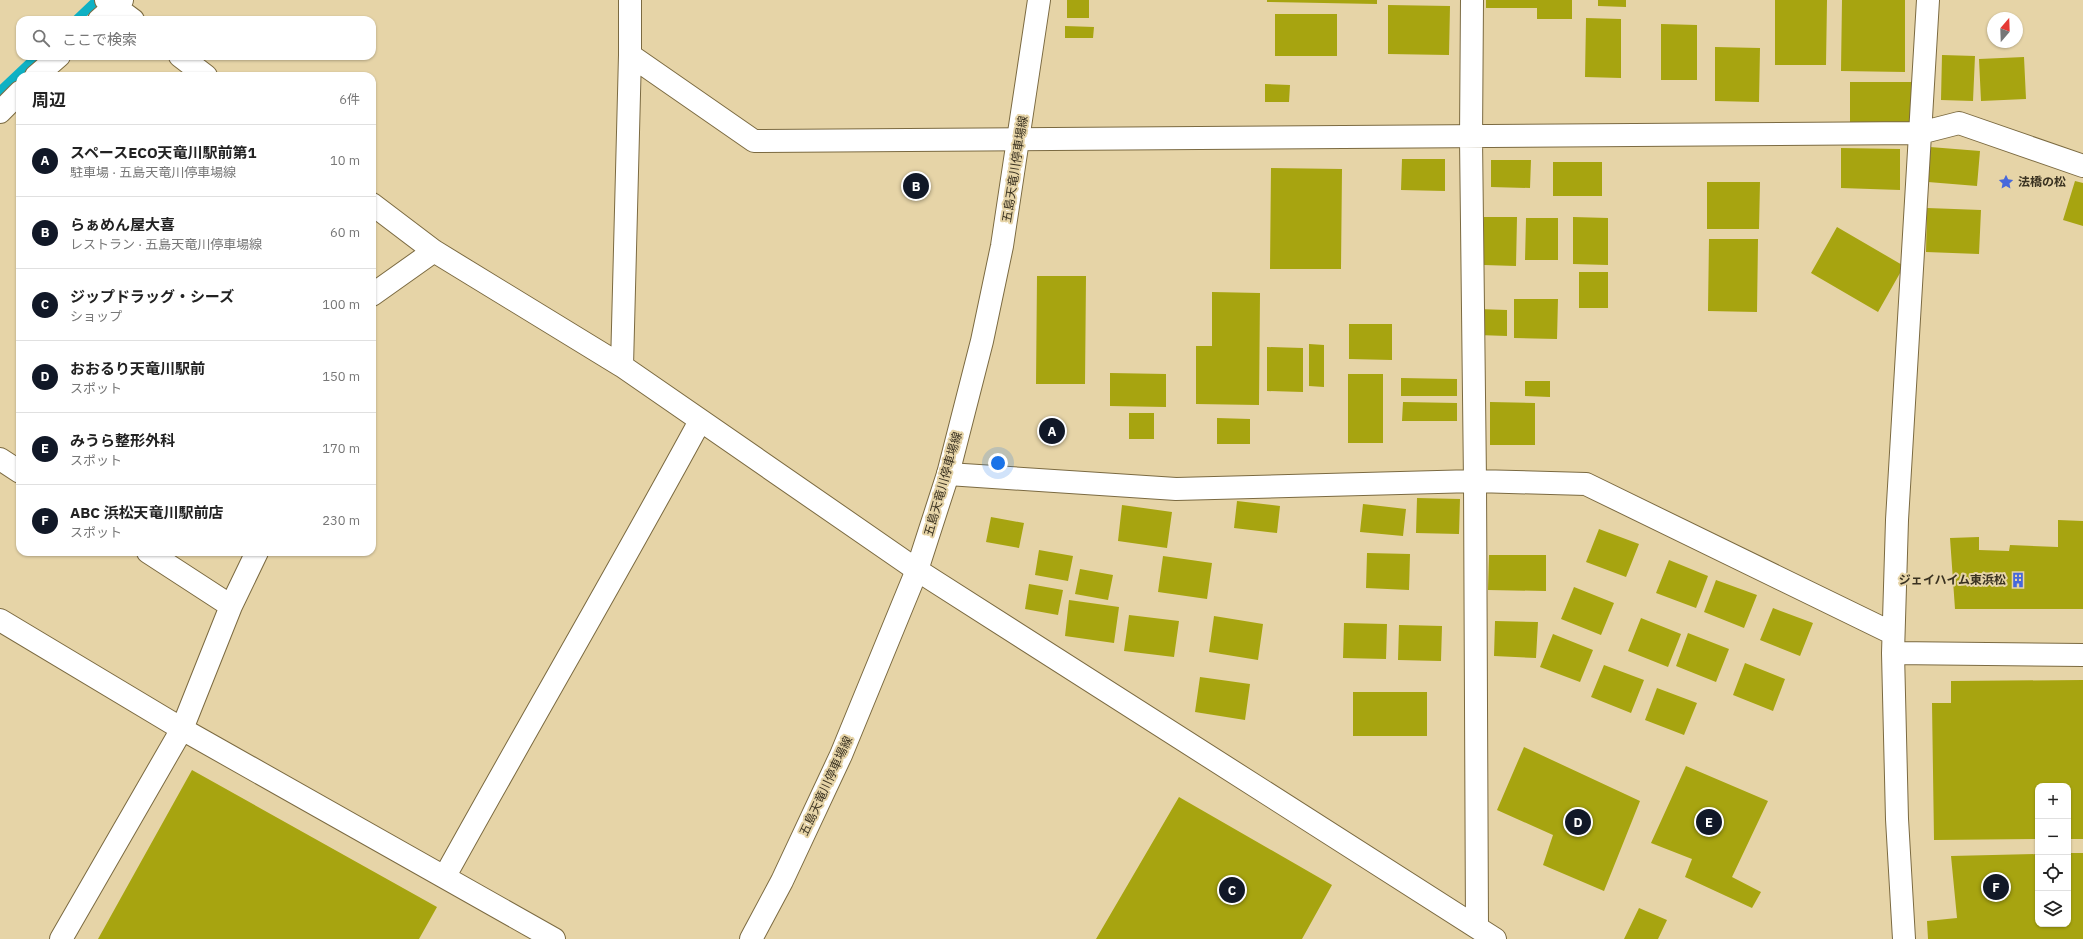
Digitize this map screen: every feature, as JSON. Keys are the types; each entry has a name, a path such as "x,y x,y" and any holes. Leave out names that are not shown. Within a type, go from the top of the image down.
{"street":[{"path":"622,366 630,55 630,0"},
{"name":"五島天竜川停車場線","path":"751,939 782,881 841,755 917,570 948,474 982,341 1002,246 1020,140 1039,0"},
{"path":"1472,0 1471,138 1475,481 1476,927"},
{"path":"1904,939 1897,819 1893,643 1897,520 1928,0"},
{"path":"111,6 127,16"},
{"path":"630,55 754,141 1471,138 1920,133 1959,123 2083,166"},
{"path":"41,72 54,60"},
{"path":"185,60 201,72"},
{"path":"0,112 16,96"},
{"path":"376,207 434,251 622,366 917,570 1495,939"},
{"path":"376,292 434,251"},
{"path":"445,876 538,709 628,554 700,421"},
{"path":"0,459 16,469"},
{"path":"948,474 1176,489 1475,481 1586,484 1893,643 2083,656"},
{"path":"154,556 232,606"},
{"path":"61,939 182,729 232,606 255,556"},
{"path":"0,620 182,729 445,876 554,939"}],"building":[{"path":"1067,0 1089,0 1089,18 1067,18"},
{"path":"1267,0 1377,0 1377,4 1267,2"},
{"path":"1486,0 1572,0 1572,19 1537,19 1537,8 1486,8"},
{"path":"1598,0 1626,0 1626,7 1598,6"},
{"path":"1775,0 1827,0 1826,65 1775,65"},
{"path":"1842,0 1905,0 1905,72 1841,71"},
{"path":"1388,5 1450,6 1449,55 1388,54"},
{"path":"1275,14 1337,14 1337,56 1275,56"},
{"path":"1586,18 1621,19 1621,78 1585,77"},
{"path":"1661,24 1697,25 1697,80 1661,80"},
{"path":"1065,26 1094,27 1093,38 1065,38"},
{"path":"1715,47 1760,48 1759,102 1715,101"},
{"path":"1942,55 1975,56 1973,101 1941,100"},
{"path":"2024,57 2026,99 1981,101 1979,59"},
{"path":"1850,82 1912,82 1912,123 1850,123"},
{"path":"1265,84 1290,85 1289,102 1265,102"},
{"path":"1930,147 1980,151 1977,186 1928,182"},
{"path":"1841,148 1900,149 1900,190 1841,188"},
{"path":"1402,159 1445,159 1445,191 1401,190"},
{"path":"1491,160 1531,160 1530,188 1491,187"},
{"path":"1553,162 1602,162 1602,196 1553,196"},
{"path":"1271,168 1342,169 1341,269 1270,269"},
{"path":"2075,181 2083,183 2083,226 2063,220"},
{"path":"1707,182 1760,182 1759,229 1707,229"},
{"path":"1927,208 1981,210 1979,254 1926,252"},
{"path":"1484,217 1517,217 1516,266 1484,265"},
{"path":"1573,217 1608,218 1608,265 1573,264"},
{"path":"1526,218 1558,218 1558,260 1525,260"},
{"path":"1837,227 1904,266 1878,312 1811,273"},
{"path":"1709,239 1758,239 1757,312 1708,311"},
{"path":"1579,272 1608,272 1608,308 1579,308"},
{"path":"1037,276 1086,276 1085,384 1036,384"},
{"path":"1212,292 1260,293 1259,405 1196,404 1196,346 1212,346"},
{"path":"1514,299 1558,299 1557,339 1514,338"},
{"path":"1478,309 1507,310 1507,336 1478,335"},
{"path":"1349,324 1392,324 1392,360 1349,359"},
{"path":"1309,344 1324,345 1324,387 1309,386"},
{"path":"1267,347 1303,348 1303,392 1267,391"},
{"path":"1110,373 1166,374 1166,407 1110,406"},
{"path":"1348,374 1383,374 1383,443 1348,443"},
{"path":"1401,378 1457,379 1457,396 1401,396"},
{"path":"1525,381 1550,381 1550,397 1525,396"},
{"path":"1403,402 1457,403 1457,421 1402,421"},
{"path":"1490,402 1535,403 1535,445 1490,445"},
{"path":"1129,413 1154,413 1154,439 1129,439"},
{"path":"1217,418 1250,419 1250,444 1217,444"},
{"path":"1417,498 1460,499 1459,534 1416,533"},
{"path":"1237,501 1280,506 1277,533 1234,528"},
{"path":"1363,504 1406,509 1403,536 1360,532"},
{"path":"1122,505 1172,512 1167,548 1118,541"},
{"path":"991,517 1024,523 1019,548 986,542"},
{"name":"ジェイハイム東浜松","path":"2058,520 2083,521 2083,609 1955,609 1950,538 1979,537 1979,550 2009,551 2010,545 2058,547"},
{"path":"1599,529 1639,544 1626,577 1586,562"},
{"path":"1039,550 1073,556 1068,581 1035,575"},
{"path":"1367,553 1410,554 1409,590 1366,588"},
{"path":"1489,555 1546,555 1546,591 1488,590"},
{"path":"1163,556 1212,563 1207,599 1158,592"},
{"path":"1669,560 1708,576 1696,608 1656,593"},
{"path":"1080,569 1113,575 1108,600 1075,594"},
{"path":"1716,580 1757,595 1744,628 1704,612"},
{"path":"1029,584 1063,590 1058,615 1025,609"},
{"path":"1574,587 1614,603 1601,635 1561,619"},
{"path":"1069,600 1119,607 1114,643 1065,636"},
{"path":"1773,608 1813,623 1800,656 1760,640"},
{"path":"1129,615 1179,621 1174,657 1124,651"},
{"path":"1214,616 1263,624 1258,660 1209,652"},
{"path":"1641,618 1681,634 1668,667 1628,651"},
{"path":"1495,621 1538,622 1536,658 1494,656"},
{"path":"1344,623 1387,624 1386,659 1343,658"},
{"path":"1399,625 1442,626 1441,661 1398,660"},
{"path":"1688,633 1729,649 1716,682 1676,666"},
{"path":"1553,634 1593,650 1580,682 1540,667"},
{"path":"1745,663 1785,679 1773,711 1733,695"},
{"path":"1604,665 1644,680 1631,713 1591,697"},
{"path":"1200,677 1250,684 1245,720 1195,712"},
{"path":"2083,680 2083,839 2071,839 2071,783 2035,783 2035,839 1934,840 1932,703 1951,703 1951,681"},
{"path":"1657,688 1697,703 1684,735 1645,720"},
{"path":"1353,692 1427,692 1427,736 1353,736"},
{"path":"1524,747 1640,801 1604,891 1543,865 1553,835 1497,810"},
{"path":"1686,766 1768,801 1732,877 1761,892 1752,908 1685,877 1692,859 1651,843"},
{"path":"192,770 437,907 419,939 98,939"},
{"path":"1179,797 1332,885 1302,939 1096,939"},
{"path":"2071,853 2083,853 2083,939 1928,939 1927,921 1957,918 1951,856 2035,854 2035,927 2071,927"},
{"path":"1639,908 1667,920 1658,939 1624,939"}],"waterway":[{"path":"80,16 97,0"},
{"path":"20,72 33,60"},
{"path":"0,91 16,76"}],"place":[{"name":"法橋の松","path":"2006,182"},
{"name":"らぁめん屋大喜","path":"916,186"},
{"name":"スペースECO天竜川駅前第1","path":"1052,431"},
{"name":"ジェイハイム東浜松","path":"2018,580"},
{"name":"おおるり天竜川駅前","path":"1578,822"},
{"name":"みうら整形外科","path":"1709,822"},
{"name":"ABC 浜松天竜川駅前店","path":"1996,887"},
{"name":"ジップドラッグ・シーズ","path":"1232,890"}]}
